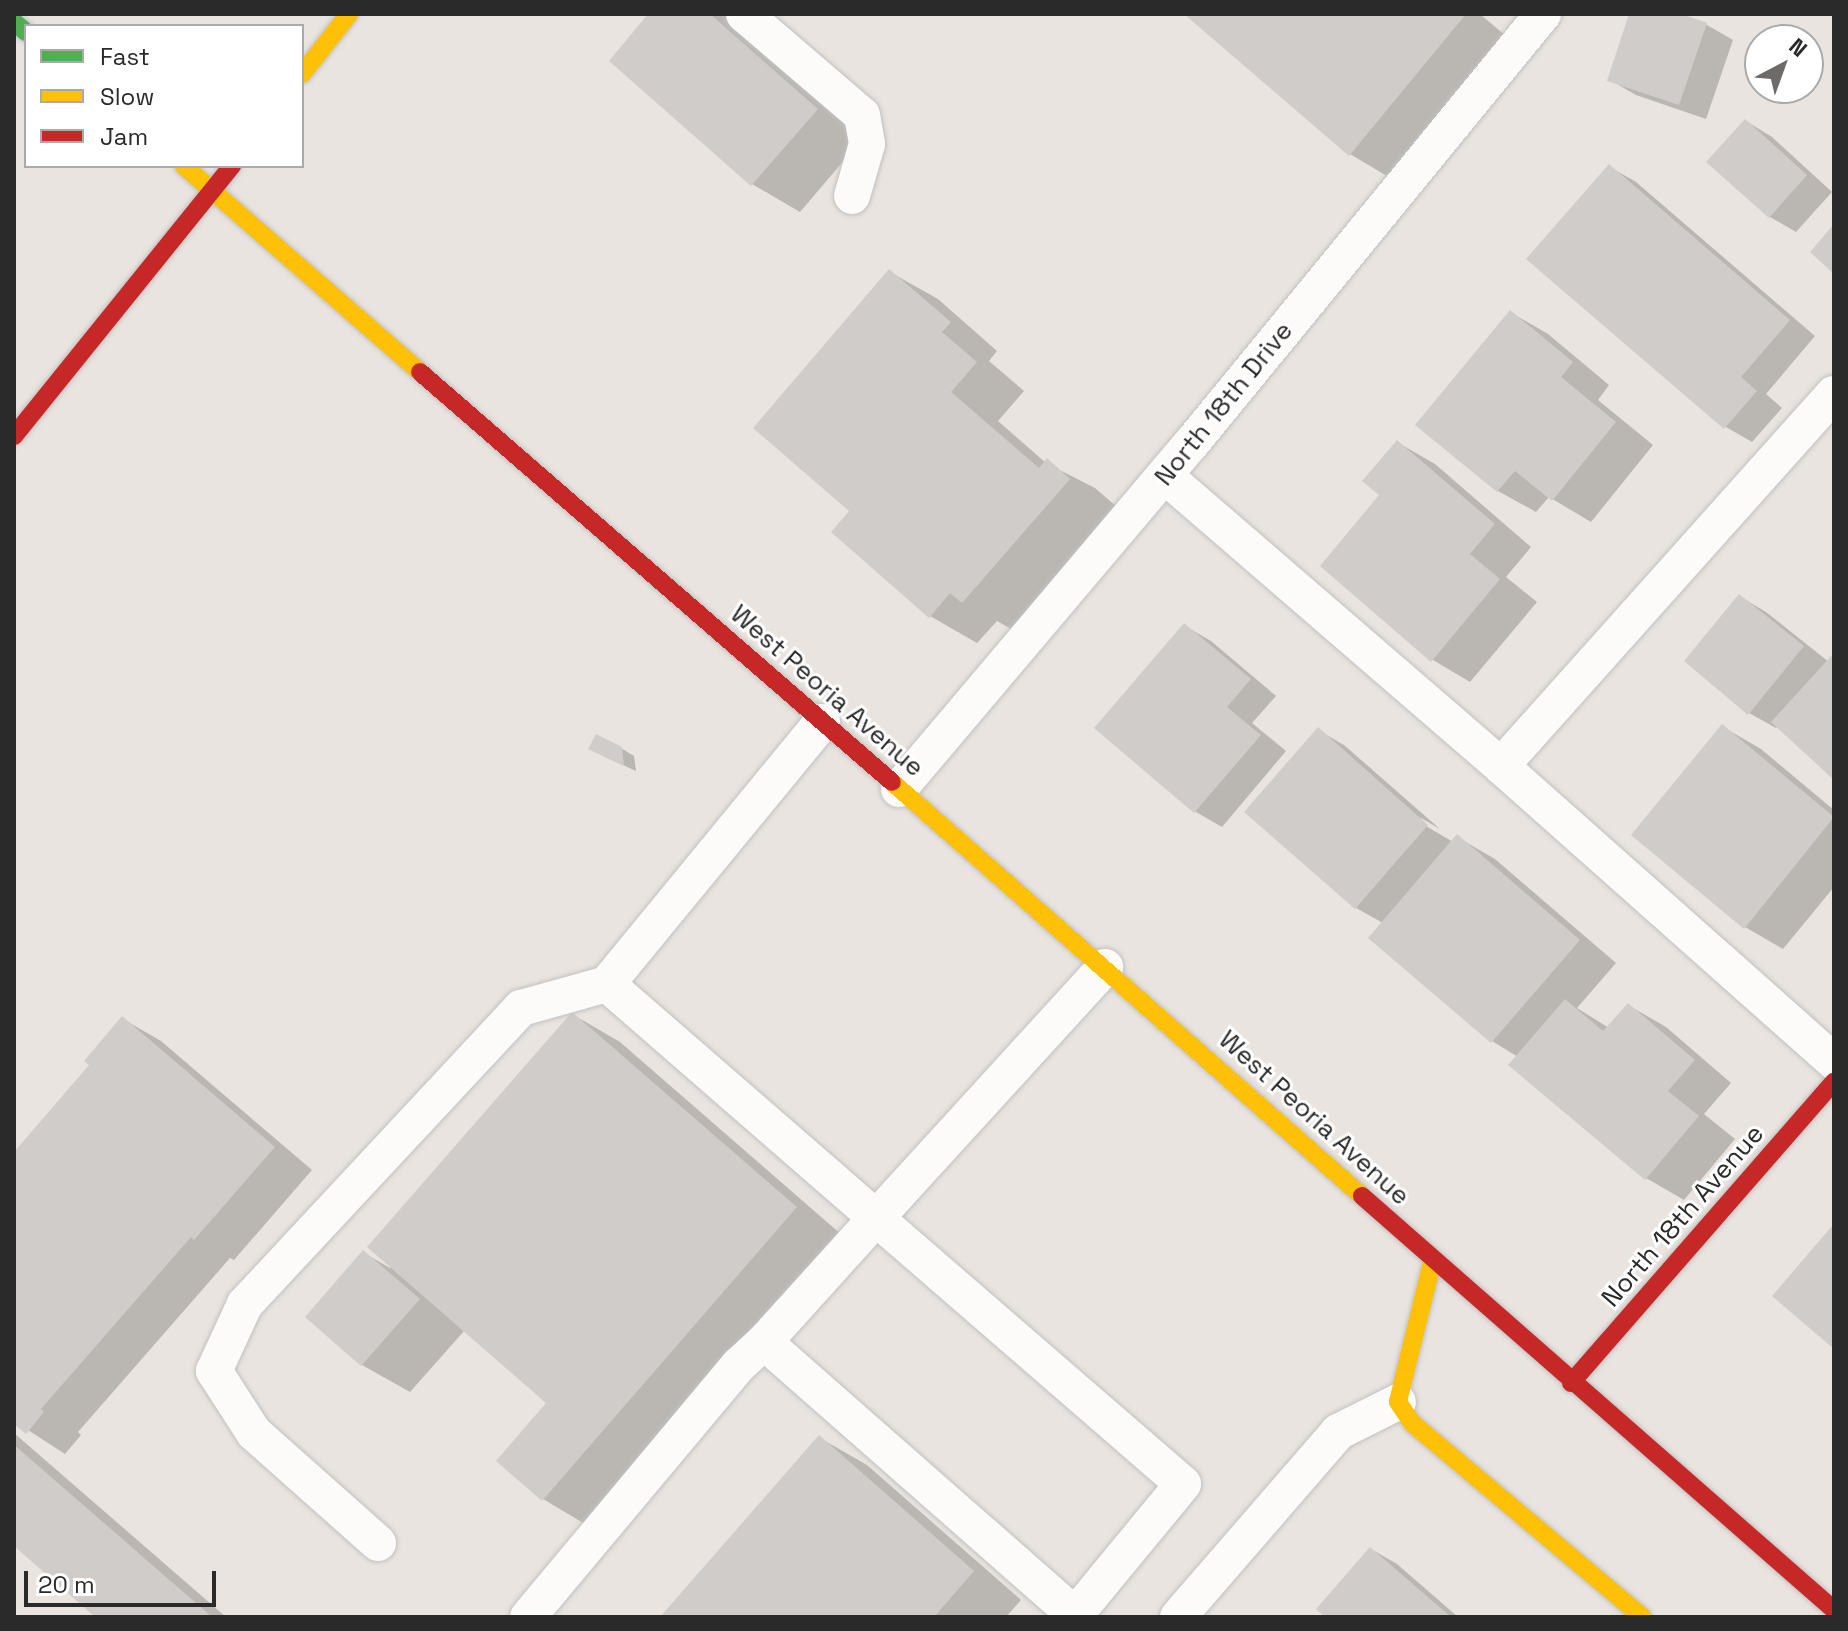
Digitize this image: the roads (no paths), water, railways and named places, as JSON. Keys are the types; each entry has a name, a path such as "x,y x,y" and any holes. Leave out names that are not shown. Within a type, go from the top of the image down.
{"main road":[{"path":"304,71 349,14"},
{"name":"West Peoria Avenue","path":"186,168 1105,967 1571,1383 1834,1610"},
{"path":"14,436 230,168"},
{"name":"North 18th Avenue","path":"1571,1383 1834,1082"},
{"path":"1433,1259 1398,1402 1412,1423 1642,1617"}],"lane":[{"path":"744,14 862,115 867,144 852,196"},
{"name":"North 18th Drive","path":"899,789 1165,476 1543,14"},
{"path":"1501,766 1834,394"},
{"path":"1165,476 1501,766 1834,1062"},
{"path":"378,1543 254,1433 214,1371 245,1304 521,1008 607,984 822,722"},
{"path":"528,1617 739,1365 764,1342 1105,967"},
{"path":"607,984 1183,1484 1075,1615 1050,1608 764,1342"},
{"path":"1178,1617 1338,1432 1398,1402"}]}
